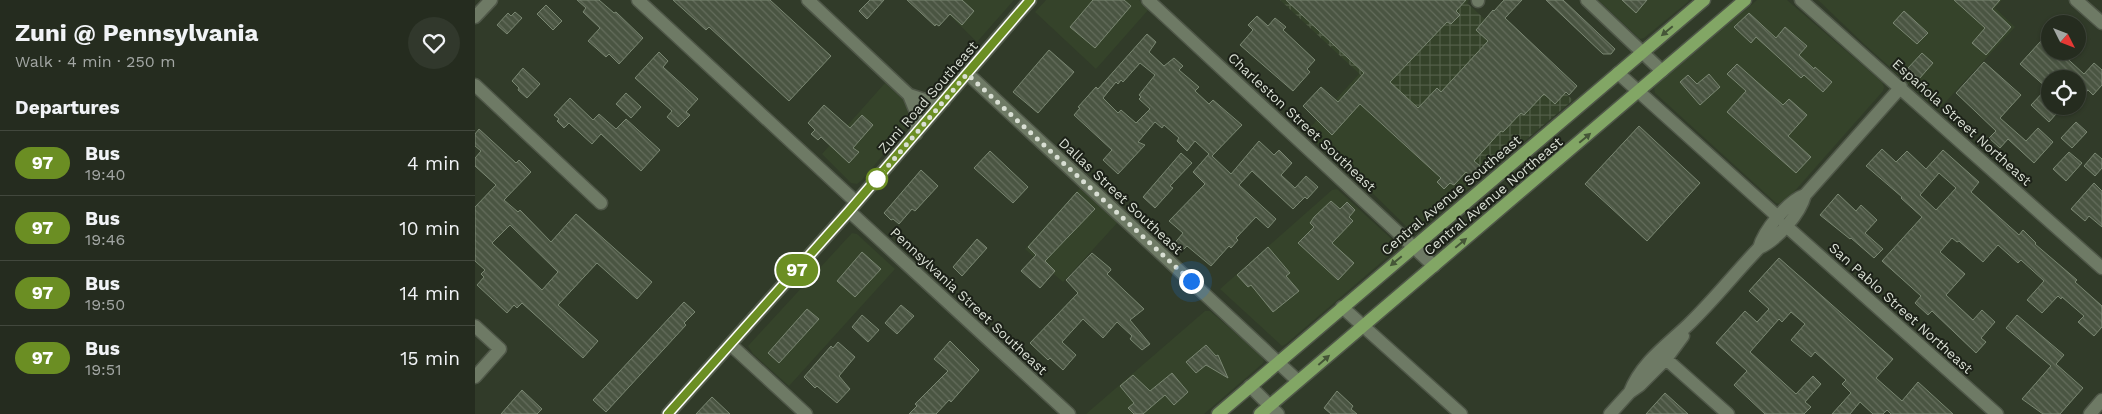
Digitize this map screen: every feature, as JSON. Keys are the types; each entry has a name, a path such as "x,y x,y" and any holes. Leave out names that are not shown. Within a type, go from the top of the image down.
{"main road":[{"name":"Central Avenue Southeast","path":"1218,414 1704,0"},
{"name":"Central Avenue Northeast","path":"1269,411 1299,381 1745,0"}],"street":[{"path":"475,17 491,0"},
{"name":"Pennsylvania Street Southeast","path":"638,0 1069,414"},
{"path":"808,0 909,95 916,112 916,134"},
{"name":"Zuni Road Southeast","path":"668,414 853,207 1031,0"},
{"name":"Charleston Street Southeast","path":"1149,0 1434,266"},
{"path":"1587,0 1662,71"},
{"name":"Española Street Northeast","path":"1801,0 1901,87 2102,268"},
{"path":"2076,0 2102,24"},
{"name":"San Pablo Street Northeast","path":"1618,73 1997,414"},
{"name":"Dallas Street Southeast","path":"967,74 1299,381"},
{"path":"475,85 601,203"},
{"path":"1630,392 1634,380 1657,353 1687,326 1759,248 1761,238 1782,221 1795,198 1805,195 1901,87"},
{"path":"909,95 934,103 944,101"},
{"path":"1342,307 1461,414"},
{"path":"475,326 500,350 475,377"},
{"path":"1610,414 1630,392 1640,385 1666,359 1683,338 1687,326"},
{"path":"731,345 806,414"},
{"path":"1666,359 1727,414"},
{"path":"1250,386 1269,411"},
{"path":"2090,414 2102,400"}],"shaded area":[{"path":"934,0 1014,0 977,42"},
{"path":"1046,0 1139,0 1149,9 1096,69 1035,12"},
{"path":"1280,0 1469,0 1467,3 1573,100 1476,182"},
{"path":"1598,0 1689,1 1644,38 1640,39"},
{"path":"1757,0 1787,0 1882,82 1884,87 1883,91 1785,202 1780,204 1776,203 1655,93 1654,87"},
{"path":"1818,0 2002,0 1995,8 2015,27 1938,110"},
{"path":"1360,73 1476,182 1419,231 1415,232 1409,229 1354,175 1305,133"},
{"path":"885,83 911,107 912,120 862,180 857,184 851,183 822,154"},
{"path":"1080,188 1119,221 1063,282 1025,249"},
{"path":"1337,189 1397,244 1398,248 1282,346 1220,289 1332,190"},
{"path":"852,233 857,234 895,269 789,386 753,354 748,346"},
{"path":"1205,311 1210,311 1261,355 1264,361 1262,364 1204,414 1086,414"}],"building":[{"path":"577,0 599,0 614,13 616,12 643,38 619,64 609,54 606,57 588,41 600,28 583,12 586,8"},
{"path":"673,0 770,0 831,56 789,101 709,27 706,30"},
{"path":"870,0 884,0 867,19 859,11"},
{"path":"907,0 962,0 974,11 962,25 950,14 939,26 936,24 935,26"},
{"path":"1093,0 1124,0 1131,6 1095,48 1070,27"},
{"path":"1286,0 1466,0 1456,11 1460,15 1451,24 1447,22 1390,82 1418,108 1437,88 1441,92 1488,41 1476,30 1493,10 1504,0 1522,0 1505,18 1577,86 1569,95 1566,92 1555,104 1544,94 1524,115 1521,113 1503,132 1501,131 1474,161 1480,166 1471,176 1466,172 1454,185 1450,183 1444,189 1437,182 1441,178 1360,104 1332,135 1303,106 1321,87 1338,102 1364,73"},
{"path":"1546,0 1563,0 1615,49 1611,54 1603,54"},
{"path":"1622,0 1647,0 1636,13"},
{"path":"1954,0 2000,0 1992,9 2011,27 1986,55 1972,43 1985,28"},
{"path":"546,5 562,21 553,30 537,14"},
{"path":"1904,11 1928,33 1917,44 1893,23"},
{"path":"515,12 522,18 507,34 497,25 508,13 511,16"},
{"path":"1749,13 1776,38 1785,27 1807,46 1799,55 1832,82 1823,92 1804,75 1801,78 1756,37 1751,43 1734,27"},
{"path":"1257,16 1268,26 1275,18 1286,27 1283,30 1315,60 1307,69 1310,72 1293,91 1240,45 1253,30 1248,25"},
{"path":"1147,34 1156,42 1149,52 1164,66 1174,58 1183,66 1179,70 1199,87 1195,91 1209,104 1213,100 1242,125 1212,156 1231,174 1259,141 1274,155 1279,150 1292,163 1281,175 1295,188 1306,176 1318,187 1307,199 1305,197 1293,209 1252,171 1239,185 1276,219 1268,228 1256,217 1236,238 1238,240 1231,248 1229,246 1211,266 1187,246 1181,252 1173,245 1183,233 1169,221 1205,184 1193,172 1209,154 1195,141 1187,151 1177,141 1179,138 1164,125 1162,128 1155,122 1138,142 1145,145 1118,174 1103,160 1112,150 1074,115 1080,108 1078,107 1096,87 1098,89","holes":["1140,63 1155,75 1139,95 1141,97 1139,99 1150,109 1136,123 1121,110 1118,113 1103,98 1116,82 1118,84 1121,80 1123,82"]},
{"path":"2041,41 2041,60 2069,60 2080,70 2041,70 2041,83 2020,64"},
{"path":"1049,50 1074,72 1038,113 1013,92"},
{"path":"659,52 668,61 663,67 698,99 686,112 690,115 678,127 667,117 672,111 635,78"},
{"path":"1922,53 1933,63 1919,79 1907,69"},
{"path":"1984,62 2021,95 2000,118 2026,141 2038,128 2053,142 2034,163 2008,139 2000,148 1989,138 1996,131 1956,93"},
{"path":"2094,63 2102,70 2102,85 2093,95 2088,90 2086,92 2086,72"},
{"path":"1737,64 1783,105 1789,99 1807,115 1788,136 1811,157 1796,173 1727,112 1746,91 1727,74"},
{"path":"523,68 540,84 527,98 512,81"},
{"path":"1709,74 1720,87 1700,105 1680,82 1688,75 1697,84"},
{"path":"626,93 641,107 631,118 616,104"},
{"path":"2041,94 2041,114 2031,105"},
{"path":"570,98 593,120 599,114 616,129 626,119 660,150 641,171 601,134 592,144 569,123 564,128 557,121 559,119 554,115"},
{"path":"824,105 850,128 862,115 873,125 853,148 859,152 849,163 821,137 818,140 811,134 815,130 808,123"},
{"path":"2042,115 2055,115 2049,122"},
{"path":"2076,122 2087,132 2072,148 2061,138"},
{"path":"1639,126 1700,183 1647,241 1585,184"},
{"path":"479,129 516,163 519,160 531,172 504,200 518,212 520,210 551,242 576,214 652,282 637,299 597,263 558,305 598,341 583,358 522,303 517,308 514,305 507,313 477,285 484,277 481,274 485,270 475,261 475,207 496,185 475,166 475,158 481,151 475,146 475,134","holes":["510,225 558,272 542,290 492,243"]},
{"path":"1882,149 1896,162 1907,151 1926,169 1943,150 1979,182 1971,192 2019,235 2023,230 2035,244 2077,280 2075,282 2102,306 2102,327 2094,336 2078,322 2084,316 2062,297 2061,299 2058,296 2042,313 2027,300 2044,281 2021,260 2018,263 1998,245 1983,262 1959,241 1957,242 1952,238 1940,252 1965,274 1946,295 1973,320 1982,310 1995,322 1981,338 1986,342 1976,353 1932,311 1928,315 1915,303 1921,296 1882,261 1922,217 1866,166","holes":["1939,173 1956,188 1936,210 1920,195"]},
{"path":"990,151 1028,187 1013,203 974,168"},
{"path":"2069,152 2082,163 2066,181 2053,169"},
{"path":"1181,153 1192,163 1170,186 1173,188 1155,208 1143,197"},
{"path":"2095,153 2102,159 2102,168 2095,176 2084,166"},
{"path":"921,170 938,186 915,211 912,209 899,224 893,219 891,220 884,213"},
{"path":"2094,183 2102,191 2102,227 2089,216 2085,221 2071,209"},
{"path":"1077,192 1095,209 1045,261 1055,271 1040,288 1021,271 1036,255 1028,247"},
{"path":"1838,194 1856,211 1861,205 1877,220 1865,233 1883,249 1874,258 1820,215"},
{"path":"1331,201 1340,209 1347,202 1355,210 1349,217 1353,221 1332,243 1354,263 1338,280 1298,243 1314,227 1310,223 1314,217"},
{"path":"977,239 987,248 962,276 953,267"},
{"path":"1268,247 1290,273 1286,276 1299,291 1273,312 1251,285 1248,287 1237,275"},
{"path":"862,252 881,269 855,297 837,281"},
{"path":"1092,253 1110,268 1111,270 1107,274 1144,309 1130,320 1150,344 1142,350 1130,339 1132,336 1117,322 1103,338 1083,319 1062,342 1076,355 1063,370 1050,358 1048,360 1030,343 1078,293 1066,280"},
{"path":"1779,258 1893,359 1876,378 1902,401 1918,382 1953,414 1891,414 1887,410 1883,414 1873,414 1860,402 1850,414 1832,414 1851,393 1842,384 1846,380 1815,352 1811,357 1791,340 1805,324 1791,312 1782,322 1779,319 1750,352 1796,394 1813,376 1821,384 1805,402 1811,407 1804,414 1765,414 1734,385 1747,371 1716,343 1745,311 1757,322 1769,309 1749,291"},
{"path":"684,302 695,312 684,323 686,325 606,412 593,400"},
{"path":"901,305 914,316 897,334 885,323"},
{"path":"807,309 819,319 779,363 768,353"},
{"path":"862,315 879,330 868,342 852,327"},
{"path":"2017,315 2064,355 2056,364 2083,388 2060,414 2043,414 2022,399 2051,366 2006,328"},
{"path":"950,341 979,370 951,402 949,400 936,414 909,414 917,406 915,404 948,371 934,359"},
{"path":"838,342 855,357 839,376 850,389 837,403 817,386 815,388 804,377 831,346 833,348"},
{"path":"1206,345 1216,356 1218,355 1228,378 1206,365 1196,373 1186,362"},
{"path":"1172,373 1188,392 1174,405 1165,395 1143,414 1134,414 1128,408 1134,403 1120,386 1133,375 1150,391"},
{"path":"522,390 542,409 537,414 501,414"},
{"path":"1337,391 1353,406 1351,409 1357,414 1331,414 1324,408"},
{"path":"1665,393 1688,414 1646,414"},
{"path":"712,397 730,414 696,414"}],"bus line":[{"name":"97","path":"668,414 849,211 1030,0"}],"route":[{"path":"877,179 967,74 1191,281"}]}
